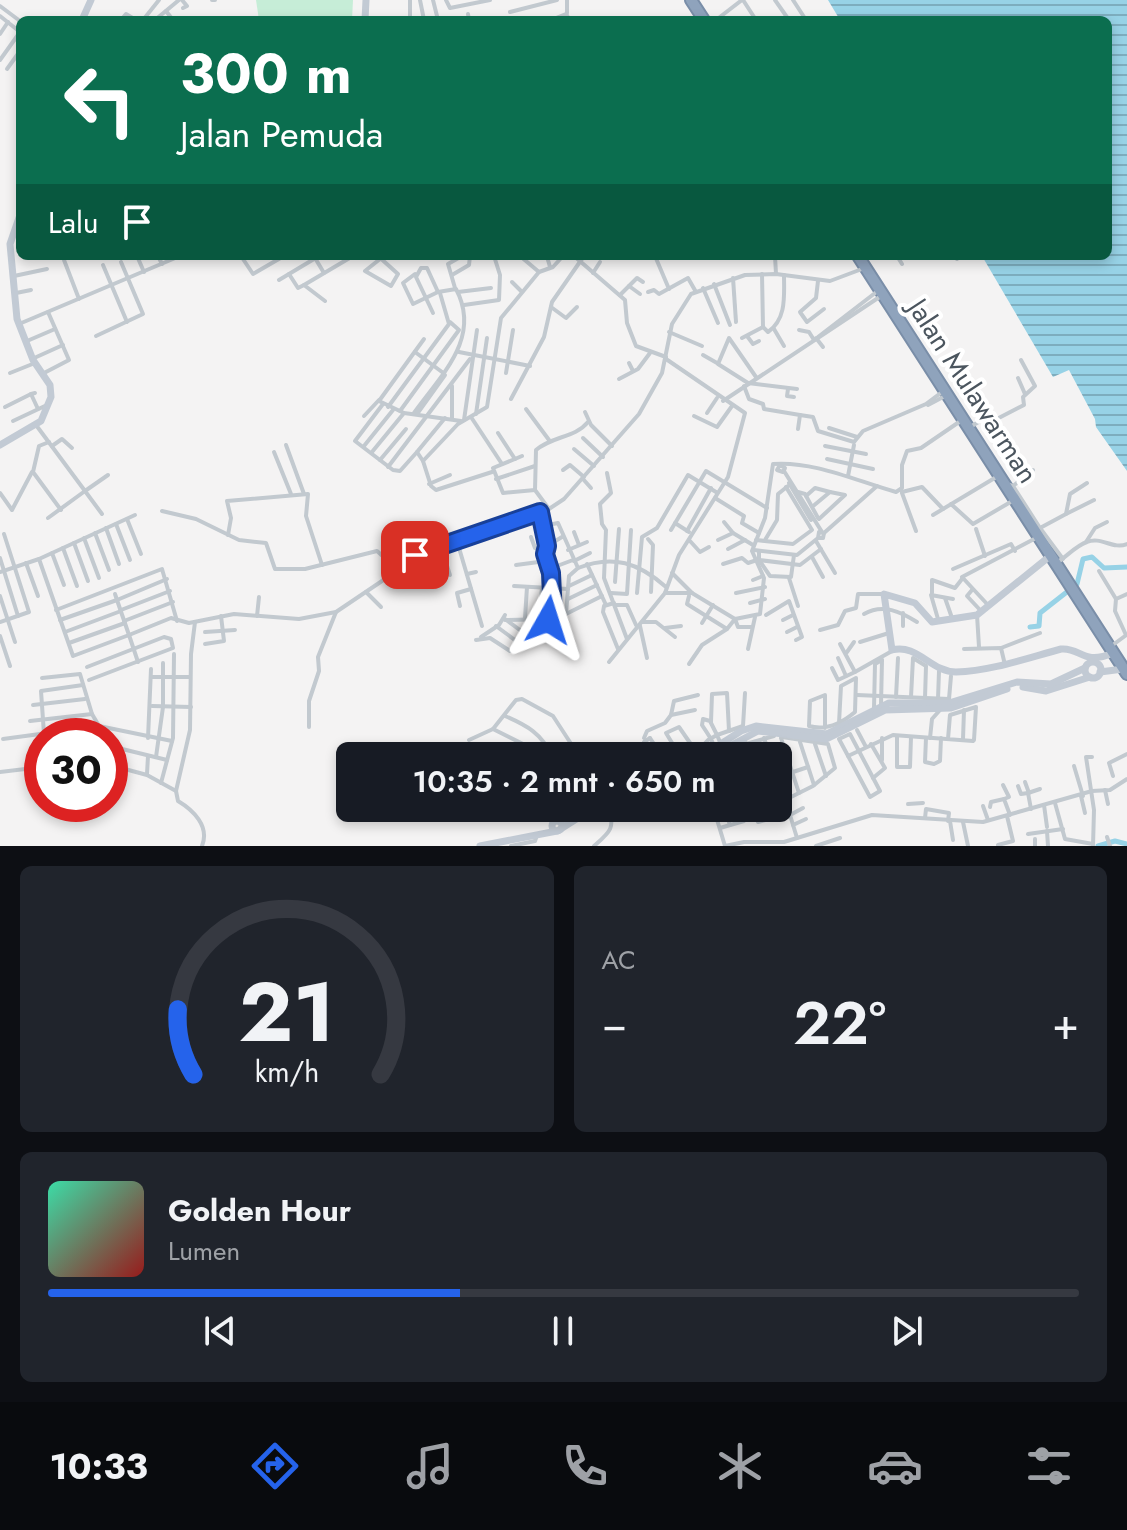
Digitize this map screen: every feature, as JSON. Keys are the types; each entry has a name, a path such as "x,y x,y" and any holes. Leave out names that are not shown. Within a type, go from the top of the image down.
{"highway":[{"name":"Jalan Mulawarman","path":"861,260 1014,500 1039,532 1070,588 1125,672"}],"street":[{"path":"146,16 159,0"},
{"path":"160,16 181,0 187,6 183,8"},
{"path":"446,0 450,8 490,0"},
{"path":"510,12 557,0"},
{"path":"561,16 566,14 567,0"},
{"path":"721,16 742,0"},
{"path":"166,11 170,16"},
{"path":"0,16 16,29"},
{"path":"0,34 8,22"},
{"path":"0,60 16,38"},
{"path":"7,69 16,57"},
{"path":"0,445 39,429 52,391 44,373 34,361 19,324 10,244 16,227"},
{"path":"64,260 79,299"},
{"path":"139,260 144,272"},
{"path":"160,260 162,264"},
{"path":"19,324 170,260"},
{"path":"246,260 253,274 277,260"},
{"path":"279,280 312,260"},
{"path":"318,260 324,273"},
{"path":"289,274 298,289 346,260"},
{"path":"377,260 365,271 391,286 399,276 381,260"},
{"path":"416,414 459,352 464,305 448,264 455,260"},
{"path":"451,276 469,265 470,260"},
{"path":"464,305 479,300 499,300 500,275 495,260"},
{"path":"525,260 539,272"},
{"path":"550,267 551,260"},
{"path":"423,461 463,421 485,409 501,333 501,318 539,272 558,260"},
{"path":"577,260 626,301 627,323 639,349 666,358 720,399 745,413 734,463 725,482 672,573 666,590 609,662"},
{"path":"511,399 544,337 551,307 582,260"},
{"path":"657,260 669,289"},
{"path":"775,260 776,274"},
{"path":"900,260 902,264"},
{"path":"96,336 143,314 121,262"},
{"path":"593,273 600,262"},
{"path":"103,265 127,322"},
{"path":"452,384 449,418 400,471 388,467 355,441 434,366 459,330 449,322 439,292 426,267 403,283 413,304 439,292 491,288"},
{"path":"39,559 73,656 171,618 195,622 221,616 299,619 336,612 408,557 549,509 564,499 612,446 654,389 666,358 669,332 680,308 696,292 733,278 776,274 818,281 840,279 864,267"},
{"path":"13,276 47,269"},
{"path":"415,274 433,313"},
{"path":"762,274 763,327 768,332 774,329 784,308 784,275"},
{"path":"620,295 641,278"},
{"path":"648,292 654,290 659,294 688,278 696,292"},
{"path":"714,284 733,323 733,278"},
{"path":"818,281 816,298 800,313 807,322 824,309"},
{"path":"512,282 521,291"},
{"path":"304,285 325,301"},
{"path":"629,286 640,294"},
{"path":"703,288 718,323"},
{"path":"16,293 31,290"},
{"path":"707,413 720,399 756,378 881,292"},
{"path":"551,307 566,318 577,307"},
{"path":"44,373 69,361 48,312"},
{"path":"364,446 449,322"},
{"path":"759,341 753,344 744,337 763,327"},
{"path":"27,341 55,329"},
{"path":"774,329 784,346"},
{"path":"463,421 477,330"},
{"path":"799,330 809,332 823,347"},
{"path":"501,333 513,332 506,373"},
{"path":"669,332 702,346"},
{"path":"487,338 474,416 502,464"},
{"path":"717,363 729,338 756,378"},
{"path":"372,452 391,408 392,386 424,339"},
{"path":"10,373 63,345"},
{"path":"415,352 444,373"},
{"path":"459,352 471,358 530,366"},
{"path":"619,378 633,371 650,353"},
{"path":"703,355 746,384 797,389"},
{"path":"388,467 471,358"},
{"path":"916,531 901,491 902,465 907,451 921,448 965,424 982,420 991,422 1023,405 1026,394 1035,386 1021,360"},
{"path":"629,363 633,371"},
{"path":"1018,378 1026,394"},
{"path":"746,384 749,399 763,404 764,409 813,417 818,431 854,442 863,431 945,393"},
{"path":"788,389 787,396 794,397"},
{"path":"908,415 945,393"},
{"path":"5,407 33,394 38,409"},
{"path":"13,421 49,404"},
{"path":"694,416 715,428 732,406"},
{"path":"364,416 391,408 463,421"},
{"path":"526,409 549,440"},
{"path":"585,412 588,422 612,446"},
{"path":"798,429 800,415"},
{"path":"549,509 535,490 536,450 549,440 574,434 588,422"},
{"path":"829,428 858,438"},
{"path":"39,429 102,514"},
{"path":"380,460 406,429"},
{"path":"498,433 515,459"},
{"path":"828,437 826,446 853,448 866,454"},
{"path":"583,438 603,457"},
{"path":"0,493 12,510 33,472 39,446 62,439 72,448"},
{"path":"839,449 841,440"},
{"path":"286,445 304,494"},
{"path":"848,476 853,448"},
{"path":"574,449 594,466"},
{"path":"274,452 291,494"},
{"path":"417,452 423,461 429,484 440,490 492,472 522,456"},
{"path":"827,459 873,469"},
{"path":"563,470 570,465 591,488"},
{"path":"496,479 535,466"},
{"path":"780,467 848,476 901,491 922,487 943,509"},
{"path":"765,540 793,544 812,530 780,467"},
{"path":"780,467 798,492 820,535 821,549 835,573"},
{"path":"689,664 702,645 727,629 735,619 755,617 762,612 765,587 755,546 780,467"},
{"path":"933,515 951,504 1033,470"},
{"path":"671,530 700,480 709,471 767,508"},
{"path":"33,472 61,510"},
{"path":"492,472 503,493 535,490"},
{"path":"607,473 611,493 600,504 602,524 606,530 605,581 627,639"},
{"path":"48,518 108,475"},
{"path":"429,484 450,475"},
{"path":"637,593 645,538 655,530 688,475 711,488 744,516 742,523 759,533"},
{"path":"1005,482 1054,558"},
{"path":"1066,514 1070,494 1087,483"},
{"path":"788,486 820,535"},
{"path":"755,546 765,540 777,520 778,494 788,486"},
{"path":"724,522 733,533 755,546 803,553 877,486"},
{"path":"312,488 306,516 322,565"},
{"path":"675,523 688,532 711,488"},
{"path":"798,492 806,496 819,519 844,496 815,488 806,496"},
{"path":"812,507 830,492"},
{"path":"228,535 231,518 227,501 291,494 304,494 310,498"},
{"path":"951,504 973,524 1014,500"},
{"path":"939,622 930,596 933,594 932,580 955,588 978,567 1015,551 1066,514 1094,500"},
{"path":"671,505 681,513"},
{"path":"162,511 196,519 228,535 266,543 275,569 305,569 377,551 396,568"},
{"path":"540,512 554,603 551,618 543,631 510,651 483,637 506,617 551,618 602,596"},
{"path":"2,572 39,559 135,515"},
{"path":"127,519 141,554"},
{"path":"543,526 556,522 578,568"},
{"path":"1086,542 1095,528 1107,522"},
{"path":"116,524 130,560"},
{"path":"106,528 119,564"},
{"path":"615,582 619,529"},
{"path":"976,529 985,556"},
{"path":"611,593 627,594 631,530"},
{"path":"574,532 579,545"},
{"path":"95,533 109,570"},
{"path":"718,540 733,533"},
{"path":"0,622 29,612 4,534"},
{"path":"531,537 535,548 545,552"},
{"path":"547,546 562,537"},
{"path":"84,538 99,578"},
{"path":"645,538 653,545 651,592"},
{"path":"728,549 745,540"},
{"path":"820,630 838,625 845,611 856,608 858,594 884,594 912,601 930,621 939,622 982,610 1054,558 1086,542 1099,540 1120,547 1127,544"},
{"path":"457,541 482,626"},
{"path":"690,541 700,552 709,547"},
{"path":"568,550 587,542"},
{"path":"74,543 88,581"},
{"path":"953,569 1011,544 1015,551"},
{"path":"441,547 450,575"},
{"path":"63,548 77,586"},
{"path":"723,564 742,558 748,563 756,560 802,564 821,549"},
{"path":"52,553 64,585"},
{"path":"423,553 428,569"},
{"path":"549,569 561,567 590,553"},
{"path":"794,554 789,578 798,606"},
{"path":"812,557 823,577"},
{"path":"0,558 18,616"},
{"path":"975,559 978,567"},
{"path":"756,560 768,576 789,578"},
{"path":"516,565 546,561"},
{"path":"566,614 569,574 587,564 604,562 640,566 666,590 690,594 735,619 738,627 752,627"},
{"path":"26,563 38,596"},
{"path":"587,564 606,605 603,612 618,649"},
{"path":"56,610 162,569 177,621"},
{"path":"857,695 881,696 895,703 940,710 1010,688 1046,691 1090,677 1126,635 1115,611 1116,599 1099,571"},
{"path":"467,574 476,572"},
{"path":"672,573 690,594"},
{"path":"514,586 568,587 592,575"},
{"path":"753,580 763,576"},
{"path":"60,620 167,579"},
{"path":"962,579 972,590 982,610 979,647"},
{"path":"605,581 627,582"},
{"path":"554,603 567,601 597,585"},
{"path":"525,618 527,587"},
{"path":"736,593 765,587"},
{"path":"539,619 542,588"},
{"path":"460,606 457,593 471,589"},
{"path":"972,590 967,596 982,610"},
{"path":"65,632 170,591"},
{"path":"366,592 381,607"},
{"path":"690,594 686,603 727,629"},
{"path":"884,594 892,650"},
{"path":"933,594 953,599"},
{"path":"1116,599 1127,594"},
{"path":"0,596 15,642"},
{"path":"116,597 138,662"},
{"path":"257,616 259,597"},
{"path":"945,597 952,618"},
{"path":"750,603 765,599"},
{"path":"766,615 789,601 802,637 796,640"},
{"path":"69,643 173,602"},
{"path":"606,605 627,605 639,624 647,658"},
{"path":"702,623 713,605"},
{"path":"864,614 885,610 903,612 917,622"},
{"path":"309,727 309,701 319,671 318,657 336,612"},
{"path":"903,612 903,626"},
{"path":"783,620 793,615"},
{"path":"205,644 224,641 221,616"},
{"path":"506,617 532,639"},
{"path":"748,649 755,617"},
{"path":"195,622 190,677 190,730 176,791 178,801 194,811 200,822 205,840 202,846"},
{"path":"639,624 656,622 675,637"},
{"path":"496,626 519,646"},
{"path":"665,628 681,626"},
{"path":"787,632 797,627"},
{"path":"205,632 235,630"},
{"path":"519,630 543,631"},
{"path":"860,642 889,633"},
{"path":"964,649 1001,648 1040,633"},
{"path":"0,636 10,666"},
{"path":"87,667 167,637 173,648 89,680"},
{"path":"846,654 854,642"},
{"path":"840,644 854,669"},
{"path":"1001,648 1005,665"},
{"path":"832,668 838,680 892,650 909,650 955,672 1005,665 1061,649 1070,649 1086,657 1113,652"},
{"path":"161,783 172,741 174,654"},
{"path":"838,658 846,676"},
{"path":"895,703 898,658"},
{"path":"911,697 913,658 926,666 925,698"},
{"path":"882,660 881,696 877,707 873,696 875,664 882,660"},
{"path":"156,757 163,707 163,663"},
{"path":"742,742 758,731 827,734 877,707 895,703 941,705 1017,682 1051,684 1090,663 1099,668 1125,672"},
{"path":"1085,668 1090,677"},
{"path":"148,738 152,706 151,669"},
{"path":"938,699 939,671"},
{"path":"42,678 80,674 85,699 94,718"},
{"path":"717,742 756,726 830,738 911,697 950,698 951,676"},
{"path":"151,677 190,677"},
{"path":"825,728 825,695 809,702 809,726 825,728 839,723 855,712 856,678 842,683 839,723"},
{"path":"43,718 42,690 83,685"},
{"path":"715,742 711,723 712,694 727,693 729,731"},
{"path":"716,742 744,724 745,693"},
{"path":"645,742 647,731 665,723 671,715 674,701 698,695"},
{"path":"33,705 85,699"},
{"path":"469,740 493,729 518,699 536,704 565,730 571,742"},
{"path":"152,706 191,707"},
{"path":"848,756 882,738 897,736 948,739 975,739 976,707 949,716 948,739"},
{"path":"963,739 964,709"},
{"path":"926,710 932,719"},
{"path":"940,710 932,719 925,762 934,764 940,761 941,738"},
{"path":"671,715 689,711"},
{"path":"59,718 92,714"},
{"path":"505,716 531,728 544,742"},
{"path":"711,723 706,719 702,722 714,742"},
{"path":"671,742 666,733 679,727 690,742"},
{"path":"493,729 520,742"},
{"path":"857,730 882,763"},
{"path":"783,732 785,742"},
{"path":"742,742 783,732 799,742 828,744 835,768 814,785 792,796"},
{"path":"128,733 172,741"},
{"path":"850,734 859,751 880,792 869,797 839,739 850,734"},
{"path":"896,767 897,736"},
{"path":"3,739 24,737"},
{"path":"888,767 910,767 911,737"},
{"path":"764,738 765,742"},
{"path":"873,778 883,773 882,738"},
{"path":"646,739 649,742"},
{"path":"799,742 814,785"},
{"path":"815,744 826,776"},
{"path":"128,751 167,760"},
{"path":"1113,776 1109,763 1127,754"},
{"path":"147,775 148,756"},
{"path":"1055,802 1066,840 1093,845 1092,791 1085,762 1086,757 1092,757"},
{"path":"1074,766 1085,813"},
{"path":"799,793 792,772 808,767"},
{"path":"0,772 24,769"},
{"path":"128,770 147,775 176,791"},
{"path":"718,822 725,846 790,843 797,838 872,815 963,822 988,820 1105,790 1127,779"},
{"path":"1025,782 1031,809"},
{"path":"988,820 986,806 1009,797 1003,785"},
{"path":"1018,786 1021,794 1040,789"},
{"path":"1105,790 1108,804"},
{"path":"998,845 1014,844 1008,834 1009,816 1004,799"},
{"path":"908,804 950,813 953,840"},
{"path":"1044,805 1048,846"},
{"path":"922,818 924,806"},
{"path":"797,838 790,815 803,808"},
{"path":"793,825 806,819"},
{"path":"558,826 565,822"},
{"path":"480,846 537,835 567,822"},
{"path":"594,846 612,827 611,822"},
{"path":"720,828 740,822"},
{"path":"963,822 968,846"},
{"path":"1028,834 1063,829"},
{"path":"821,830 825,843"},
{"path":"511,846 535,841 537,835"},
{"path":"816,846 840,838"},
{"path":"1035,839 1035,846"}],"green space":[{"path":"256,0 353,0 352,16 258,16"}],"water":[{"path":"828,0 1127,0 1127,471 1096,427 1095,419 1069,370 1053,377 984,260 1112,260 1112,16 838,16"}],"waterway":[{"path":"1030,627 1039,626 1040,613 1077,584 1083,559 1092,557 1104,568 1127,567"},
{"path":"1098,846 1115,841 1127,844"}],"route":[{"path":"415,555 540,512 547,546 546,560 554,591 553,617 548,620"}]}
